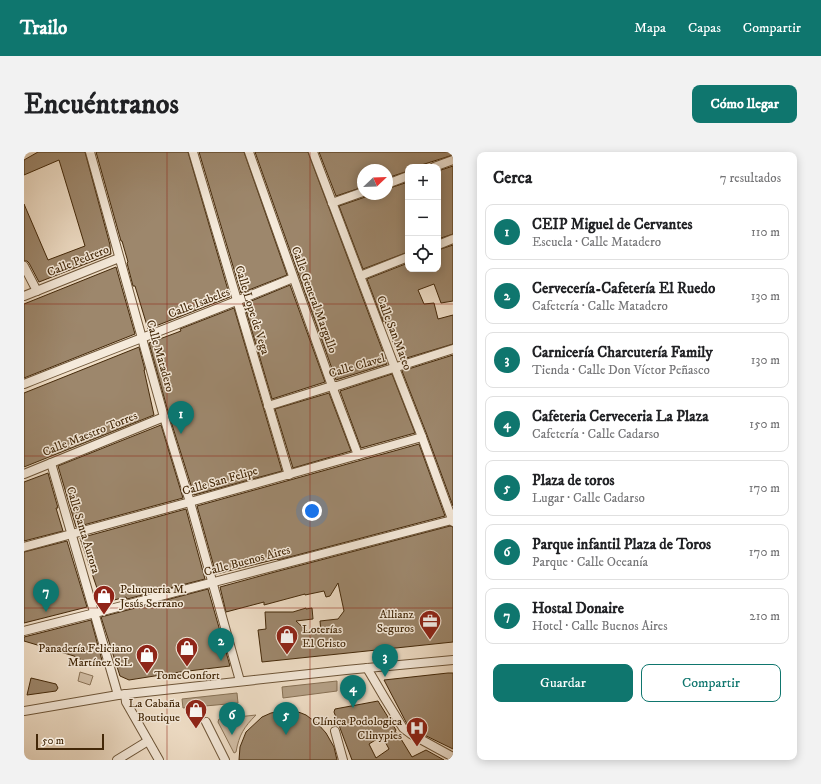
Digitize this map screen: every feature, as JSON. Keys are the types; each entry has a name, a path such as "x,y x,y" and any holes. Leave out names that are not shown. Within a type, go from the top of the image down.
{"street":[{"name":"Calle Matadero","path":"90,152 240,681"},
{"name":"Calle Lope de Vega","path":"193,152 288,475"},
{"name":"Calle General Margallo","path":"249,152 358,455"},
{"name":"Calle San Mateo","path":"313,152 453,521"},
{"path":"441,164 453,160"},
{"path":"393,182 405,177"},
{"path":"332,203 357,194"},
{"path":"441,244 453,239"},
{"name":"Calle Pedrero","path":"24,296 119,258"},
{"path":"360,276 405,258"},
{"path":"24,266 37,291"},
{"name":"Calle Isabeles","path":"24,384 294,278"},
{"name":"Calle Clavel","path":"268,406 453,350"},
{"name":"Calle Maestro Torres","path":"24,474 164,417"},
{"name":"Calle San Felipe","path":"24,547 422,437"},
{"name":"Calle Santa Aurora","path":"50,463 121,694 159,760"},
{"name":"Calle Buenos Aires","path":"24,631 453,521"},
{"path":"24,711 121,694 453,660"},
{"path":"367,668 403,728 453,757"},
{"path":"206,722 225,760"},
{"path":"335,731 343,760"},
{"path":"117,760 148,741"}],"shaded area":[{"path":"80,672 93,676 90,685 78,681"},
{"path":"337,681 337,691 283,698 282,687"},
{"path":"237,693 238,703 183,708 182,699"},
{"path":"256,715 248,723 239,741 236,752 234,753 218,722 219,719"}],"building":[{"path":"38,152 85,152 110,245 111,254 39,282 29,263 24,261 24,204 48,260 85,246 59,160 24,175 24,160"},
{"path":"96,152 188,152 230,297 148,329 135,286 133,286 128,262"},
{"path":"199,152 244,152 287,275 241,293"},
{"path":"255,152 308,152 387,364 336,380"},
{"path":"319,152 453,152 453,155 424,164 405,164 405,172 393,176 393,164 357,164 357,189 336,196"},
{"path":"453,166 453,234 441,238 441,200 441,170"},
{"path":"405,183 405,253 363,269 339,206 357,200 393,200 393,187"},
{"path":"453,245 453,301 441,303 434,284 418,290 424,304 434,303 438,319 453,315 453,344 400,360 383,316 383,322 367,279 405,264 405,272 441,272 441,249"},
{"path":"116,267 135,334 24,378 24,304"},
{"path":"290,285 325,382 272,399 244,304"},
{"path":"234,308 282,471 194,495 169,415 149,343"},
{"path":"139,347 154,415 24,467 24,393"},
{"path":"453,355 453,506 402,371"},
{"path":"392,374 415,433 361,448 340,391"},
{"path":"329,393 351,451 293,468 275,409"},
{"path":"161,425 183,498 76,527 58,466"},
{"path":"419,444 445,516 278,560 216,574 197,506"},
{"path":"48,473 63,531 24,541 24,482"},
{"path":"186,509 205,579 127,599 126,597 102,603 80,538"},
{"path":"450,526 453,527 453,642 262,662 258,630 266,629 265,612 293,612 306,608 312,608 313,619 296,621 309,633 321,632 320,621 338,619 344,611 338,583 330,596 326,597 324,591 305,594 264,605 264,602 226,612 220,587"},
{"path":"67,541 87,607 24,623 24,552"},
{"path":"208,589 230,666 129,680 120,676 101,617"},
{"path":"91,620 103,664 102,666 24,641 24,637"},
{"path":"453,673 453,749 414,730 407,724 384,680"},
{"path":"31,678 56,684 58,688 56,691 27,695"},
{"path":"378,701 396,730 395,732 398,734 412,757 426,750 444,760 352,760 334,712 335,709","holes":["382,736 389,749 376,758 369,744"]},
{"path":"281,711 295,711 301,713 318,724 326,733 334,747 337,760 239,760 240,747 246,732 262,717"}],"place":[{"name":"CEIP Miguel de Cervantes","path":"181,434"},
{"name":"Hostal Donaire","path":"46,612"},
{"name":"Peluqueria M. Jesús Serrano","path":"104,616"},
{"name":"Allianz Seguros","path":"430,640"},
{"name":"Loterías El Cristo","path":"287,656"},
{"name":"Cervecería-Cafetería El Ruedo","path":"221,661"},
{"name":"TomeConfort","path":"187,668"},
{"name":"Panadería Feliciano Martínez S.L","path":"147,674"},
{"name":"Carnicería Charcutería Family","path":"385,677"},
{"name":"Cafeteria Cerveceria La Plaza","path":"353,708"},
{"name":"La Cabaña Boutique","path":"196,730"},
{"name":"Parque infantil Plaza de Toros","path":"232,735"},
{"name":"Plaza de toros","path":"286,735"},
{"name":"Clínica Podologica Clinypies","path":"417,748"}]}
